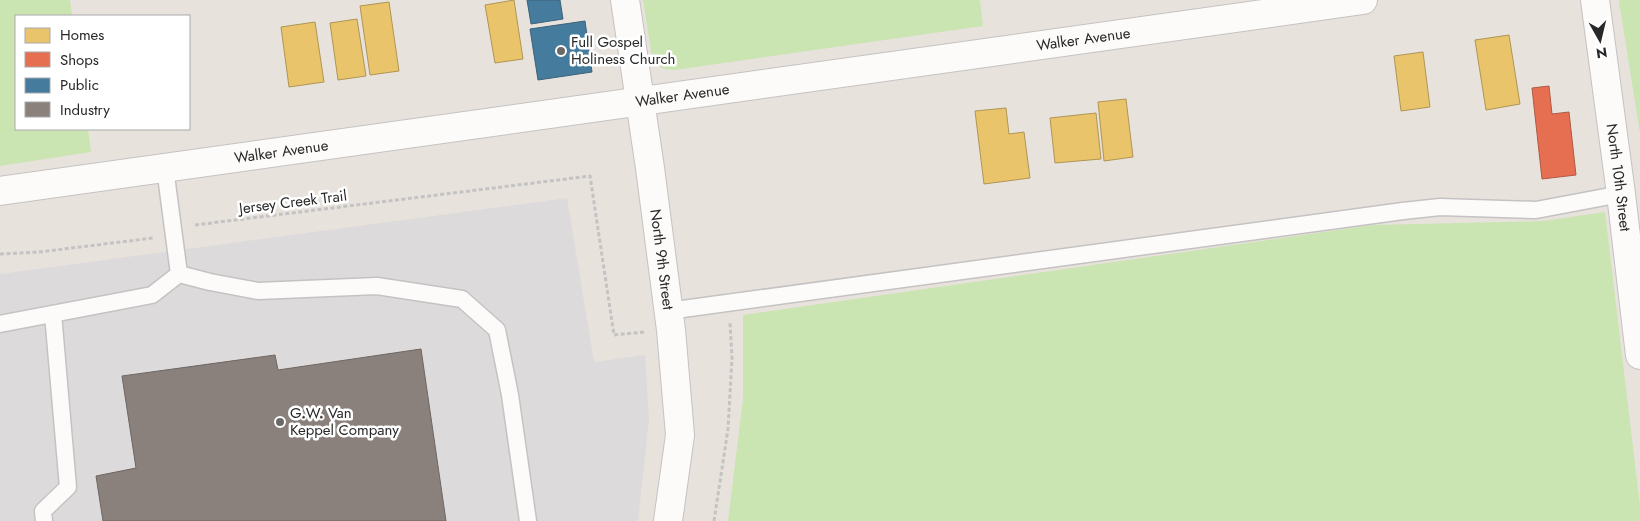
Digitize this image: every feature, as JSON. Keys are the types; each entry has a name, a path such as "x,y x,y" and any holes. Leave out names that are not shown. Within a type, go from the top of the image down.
{"street":[{"name":"North 9th Street","path":"624,0 640,102 668,311 680,435 668,521"},
{"name":"Walker Avenue","path":"0,191 1363,0"},
{"name":"North 10th Street","path":"1595,0 1640,355"}],"lane":[{"path":"166,168 179,274"},
{"path":"668,311 1403,211 1440,207 1536,210 1621,194"},
{"path":"0,324 152,294 179,274"},
{"path":"179,274 258,291 377,286 462,299 497,330 510,395 528,521"},
{"path":"44,521 43,511 68,487 53,314"}],"path":[{"name":"Jersey Creek Trail","path":"0,254 39,252 158,238 193,225 590,176"}],"shaded area":[{"path":"567,198 594,362 645,355 649,420 638,521 0,521 0,274"}],"green space":[{"path":"0,0 70,0 72,15 15,15 15,130 88,130 91,152 0,166"},
{"path":"643,0 980,0 983,26 671,70 659,66 652,58"},
{"path":"1620,0 1640,0 1640,133 1619,2"},
{"path":"1605,212 1640,506 1640,521 728,521 743,399 743,315 1373,225 1543,221"}],"building: Homes":[{"path":"514,0 523,59 495,63 485,5"},
{"path":"389,2 399,71 370,75 360,6"},
{"path":"357,19 366,76 338,80 330,23"},
{"path":"315,22 324,82 289,87 281,27"},
{"path":"1509,35 1520,104 1486,110 1475,40"},
{"path":"1423,52 1430,107 1401,111 1394,56"},
{"path":"1126,99 1133,157 1104,161 1098,102"},
{"path":"1006,108 1009,134 1024,132 1030,178 984,184 975,111"},
{"path":"1096,113 1101,159 1055,163 1050,118"}],"building: Shops":[{"path":"1549,86 1552,114 1569,112 1576,175 1542,179 1532,88"}],"building: Public":[{"path":"527,0 560,0 563,19 531,24"},
{"name":"Full Gospel Holiness Church","path":"585,21 592,72 538,80 530,29"}],"building: Industry":[{"name":"G.W. Van Keppel Company","path":"421,349 446,521 103,521 96,476 136,468 122,376 275,355 278,370"}],"place":[{"name":"Full Gospel Holiness Church","path":"561,51"},
{"name":"G.W. Van Keppel Company","path":"280,422"}]}
